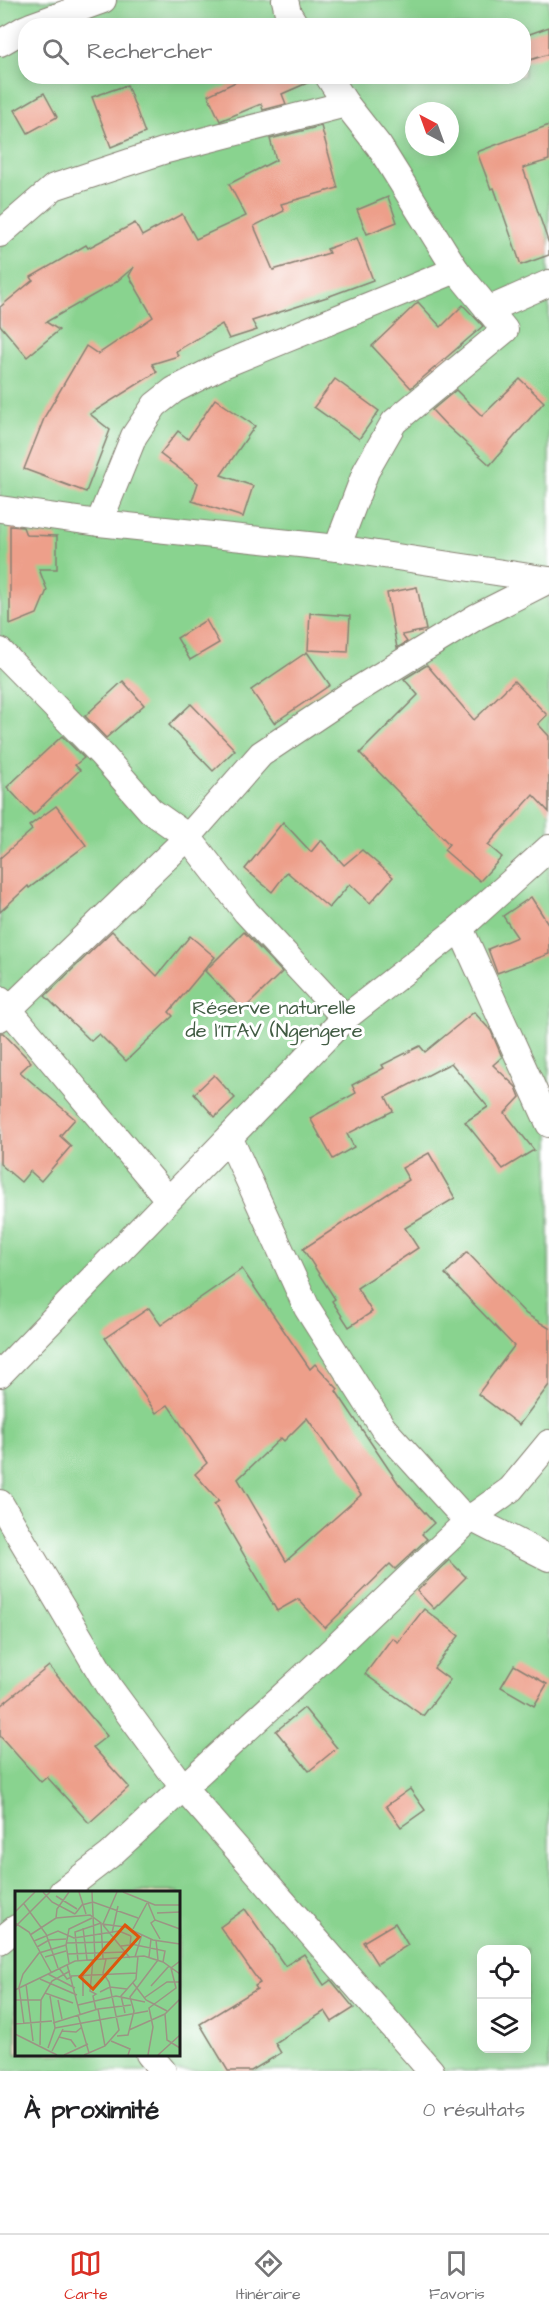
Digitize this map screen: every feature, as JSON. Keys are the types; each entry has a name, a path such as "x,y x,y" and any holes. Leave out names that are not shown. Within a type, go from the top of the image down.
{"street":[{"path":"53,18 103,0"},
{"path":"285,0 291,18"},
{"path":"0,43 18,33"},
{"path":"333,84 379,146 456,270 505,330 394,422 366,471 337,548"},
{"path":"0,234 54,187 163,151 346,104"},
{"path":"99,523 134,436 155,405 174,390 223,365 456,270"},
{"path":"488,310 549,283"},
{"path":"0,509 99,523 337,548 549,580"},
{"path":"168,1199 3,1008 188,837 261,754 349,695 476,617 549,580"},
{"path":"3,661 102,755 151,811 188,837 246,912 345,1018"},
{"path":"0,1374 345,1018 460,928 549,848"},
{"path":"460,928 549,1124"},
{"path":"230,1139 306,1308 383,1428 459,1512 549,1558"},
{"path":"65,1891 110,1855 182,1786 325,1657 472,1517 511,1489 549,1443"},
{"path":"0,1503 109,1687 182,1786 431,2071"},
{"path":"150,2056 164,2071"}],"green space":[{"name":"Réserve naturelle de l'ITAV (Ngengere","path":"0,0 549,0 549,2071 0,2071"}],"building":[{"path":"549,27 549,54 531,60 531,33"},
{"path":"231,84 305,84 282,94 286,104 263,110 261,104 220,121 208,95"},
{"path":"127,85 145,133 111,147 92,97"},
{"path":"44,93 57,117 28,133 15,110"},
{"path":"549,125 549,160 523,168 549,244 549,255 521,265 494,188 491,189 477,152"},
{"path":"321,126 338,188 281,204 284,211 254,226 273,270 329,253 327,249 357,238 373,280 252,321 257,330 229,339 222,324 176,351 178,356 152,364 157,372 90,414 110,430 86,492 24,469 45,416 86,346 98,354 153,317 129,276 134,267 115,283 46,322 59,330 27,357 0,325 0,307 33,280 31,277 86,245 88,248 135,223 142,236 182,214 196,239 246,216 229,184 276,160 270,139"},
{"path":"388,197 397,222 367,234 357,210"},
{"path":"418,302 441,327 463,305 483,326 411,388 372,346"},
{"path":"335,379 379,411 359,439 314,407"},
{"path":"520,379 544,402 490,465 432,410 456,390 482,416"},
{"path":"215,399 255,426 221,475 253,486 243,517 192,501 198,483 160,454 178,431 188,439"},
{"path":"10,526 23,527 26,535 57,536 57,569 39,569 47,590 37,614 10,625"},
{"path":"417,587 426,630 402,635 407,642 397,648 387,593"},
{"path":"310,613 350,616 348,652 308,650"},
{"path":"206,620 219,643 190,660 177,638"},
{"path":"307,652 330,685 274,723 251,690"},
{"path":"427,665 474,720 514,681 547,715 538,724 549,736 549,812 533,795 488,845 502,857 480,881 444,850 449,844 360,753 418,695 404,679"},
{"path":"123,681 144,705 106,738 85,716"},
{"path":"191,704 235,750 213,771 169,725"},
{"path":"62,736 84,758 75,765 80,770 33,815 7,787"},
{"path":"56,806 86,845 29,888 28,886 0,912 0,858 32,830 29,826"},
{"path":"283,822 311,852 321,840 344,865 362,850 393,877 370,903 350,884 329,908 287,872 272,892 245,869"},
{"path":"531,897 549,925 549,954 497,973 488,949 517,937 503,916"},
{"path":"112,931 157,976 190,936 215,957 169,1012 173,1016 126,1061 99,1034 91,1041 45,996"},
{"path":"244,932 282,972 243,1010 205,971"},
{"path":"474,1012 491,1031 502,1057 493,1065 516,1087 520,1097 505,1113 534,1150 503,1169 465,1122 488,1107 451,1063 386,1097 393,1111 347,1134 354,1147 333,1159 310,1118 356,1093 352,1085 384,1068 382,1065 420,1046 425,1052"},
{"path":"0,1033 3,1033 31,1062 20,1072 75,1119 60,1136 71,1146 41,1181 30,1171 21,1182 0,1164"},
{"path":"214,1075 235,1098 215,1117 194,1094"},
{"path":"429,1153 455,1198 405,1228 418,1248 357,1288 372,1312 349,1327 332,1301 335,1299 303,1249 409,1180 402,1168"},
{"path":"467,1252 526,1314 549,1328 549,1385 519,1425 478,1394 514,1346 445,1274"},
{"path":"242,1269 310,1369 315,1364 338,1389 336,1391 398,1483 434,1523 422,1534 427,1539 395,1569 390,1564 325,1628 298,1599 277,1611 214,1504 219,1501 195,1474 207,1463 168,1405 156,1413 105,1338 149,1308 161,1325","holes":["307,1418 361,1495 286,1561 238,1479 281,1438 284,1441"]},
{"path":"449,1560 466,1577 434,1609 417,1591"},
{"path":"424,1609 459,1636 434,1668 450,1680 423,1716 365,1674 392,1638 398,1642"},
{"path":"514,1665 547,1684 534,1706 501,1687"},
{"path":"49,1666 107,1736 93,1747 129,1787 89,1823 47,1777 41,1782 0,1736 0,1706"},
{"path":"304,1708 337,1748 309,1771 276,1731"},
{"path":"410,1789 425,1810 401,1827 386,1806"},
{"path":"245,1909 285,1966 304,1954 324,1985 331,1980 354,2008 332,2022 325,2011 275,2043 281,2053 251,2071 228,2071 200,2024 257,1989 255,1986 260,1983 220,1927"},
{"path":"395,1923 408,1945 377,1964 363,1942"}]}
